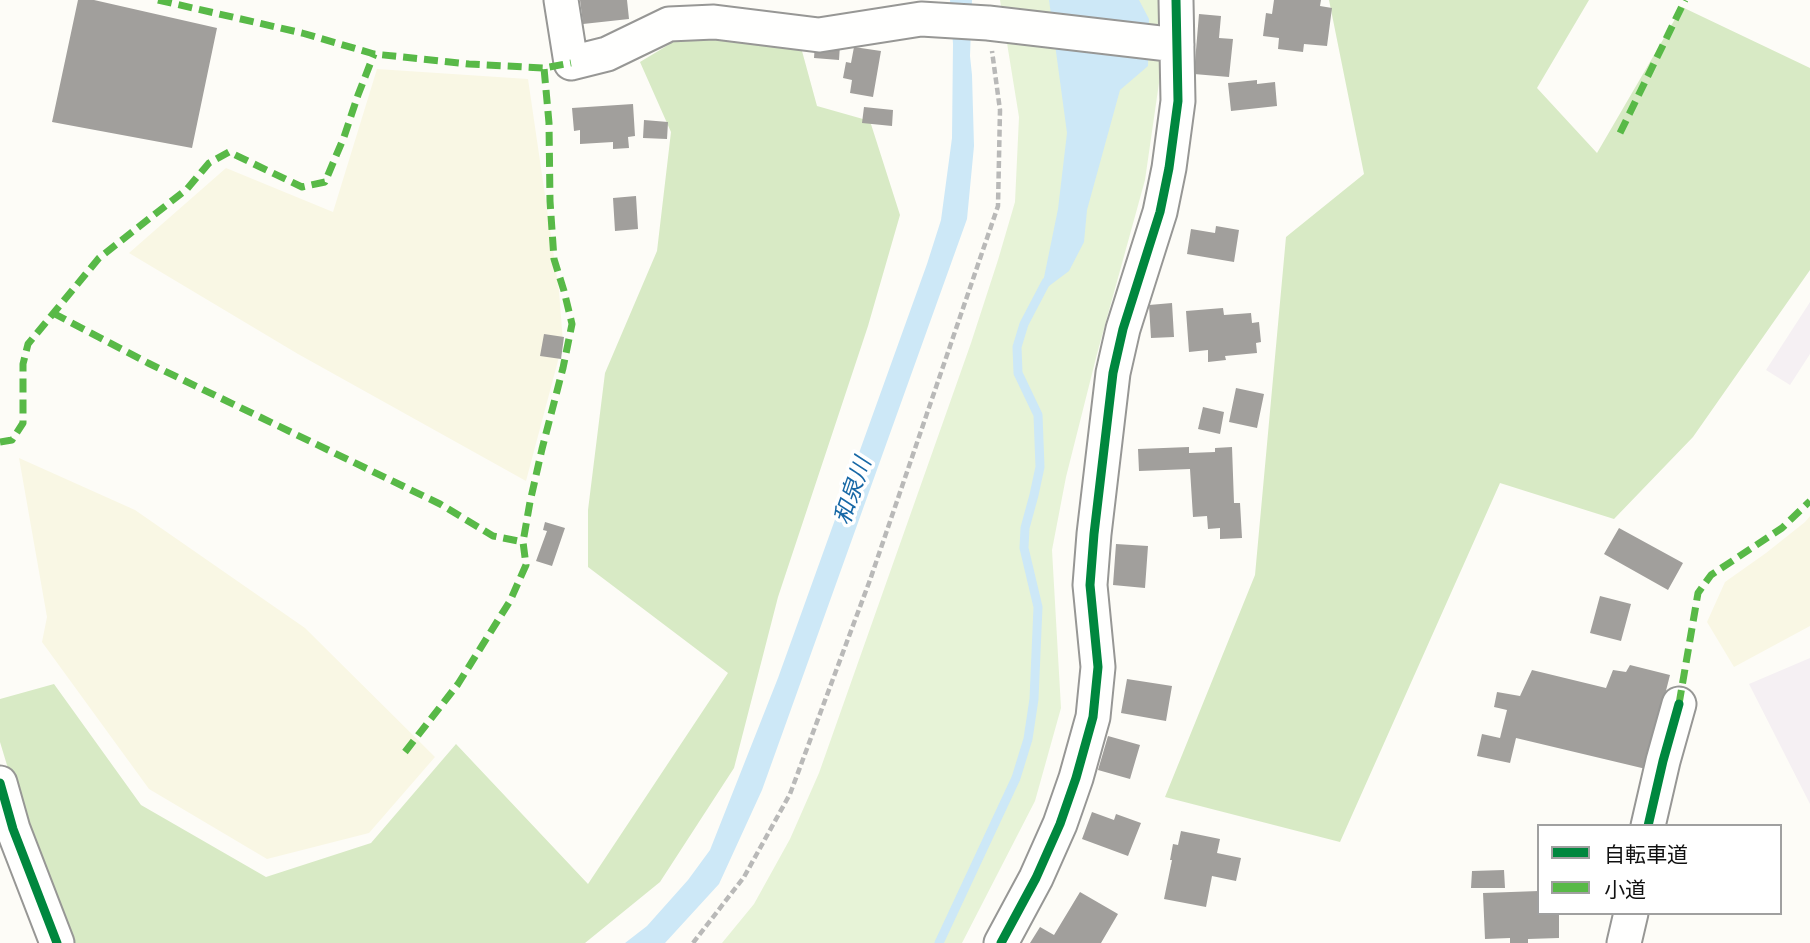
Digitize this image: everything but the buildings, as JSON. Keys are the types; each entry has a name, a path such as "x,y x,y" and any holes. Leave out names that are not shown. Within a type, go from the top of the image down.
{"street":[{"path":"561,0 571,64 607,54 669,24 714,22 819,35 922,19 988,23 1177,45"},
{"path":"892,0 922,19"},
{"path":"1001,943 1060,824 1093,717 1098,667 1090,585 1095,521 1113,373 1123,329 1160,212 1169,168 1178,101 1176,0"},
{"path":"1648,824 1662,761 1679,705"},
{"path":"0,783 13,829 57,943"},
{"path":"1624,943 1631,915"}],"path":[{"path":"693,943 744,877 790,794 870,580 998,206 1000,110 988,23"}],"shaded area":[{"path":"377,69 528,79 559,291 563,342 526,481 298,354 129,253 226,168 333,212"},
{"path":"1810,302 1810,354 1790,385 1766,370"},
{"path":"19,458 135,510 305,628 435,757 369,833 267,859 149,789 42,642 47,617"},
{"path":"1810,516 1810,626 1734,667 1707,622 1725,582 1766,553"},
{"path":"1810,658 1810,804 1749,684"}],"green space":[{"path":"1000,0 1161,0 1160,76 1145,180 1066,477 1052,550 1061,708 1035,801 962,943 722,943 754,904 790,839 819,773 998,260 1015,202 1019,117"},
{"path":"1329,0 1589,0 1537,88 1597,153 1682,7 1810,68 1810,270 1693,437 1614,519 1500,483 1340,842 1165,797 1255,575 1286,237 1364,174"},
{"path":"683,36 799,40 817,106 870,121 900,215 868,326 778,597 734,768 660,882 585,943 64,943 42,881 0,742 0,699 54,684 141,805 266,877 371,843 456,744 588,884 728,673 588,567 588,510 605,373 657,251 671,132 640,62"}],"water":[{"name":"和泉川","path":"950,0 972,0 970,56 974,146 967,219 762,790 719,884 665,943 625,943 647,926 688,880 710,850 778,678 927,264 941,220 952,138 953,44"},
{"path":"1049,0 1139,0 1149,19 1148,66 1120,90 1087,210 1084,242 1069,271 1041,292 1058,209 1067,133"}],"waterway":[{"path":"939,943 1016,778 1028,739 1034,699 1038,607 1024,548 1025,528 1040,467 1038,415 1018,373 1017,347 1024,324 1046,282"}],"marked path":[{"path":"158,0 302,33 374,54 469,64 544,68 571,63"},
{"path":"1620,133 1685,0"},
{"path":"0,442 12,440 23,423 23,364 28,344 99,258 187,189 209,163 229,152 302,187 325,182 374,54"},
{"path":"405,752 458,684 510,601 526,565 523,542 530,502 572,324 554,259 549,123 544,68"},
{"path":"53,313 148,363 440,504 493,536 523,542"},
{"path":"1679,704 1698,593 1711,575 1782,528 1810,501"}],"cycle path":[{"path":"1001,943 1036,878 1060,824 1093,717 1098,667 1090,585 1094,534 1113,373 1123,329 1160,212 1169,168 1178,101 1176,0"},
{"path":"1648,824 1679,704"},
{"path":"0,783 13,829 57,943"}]}
